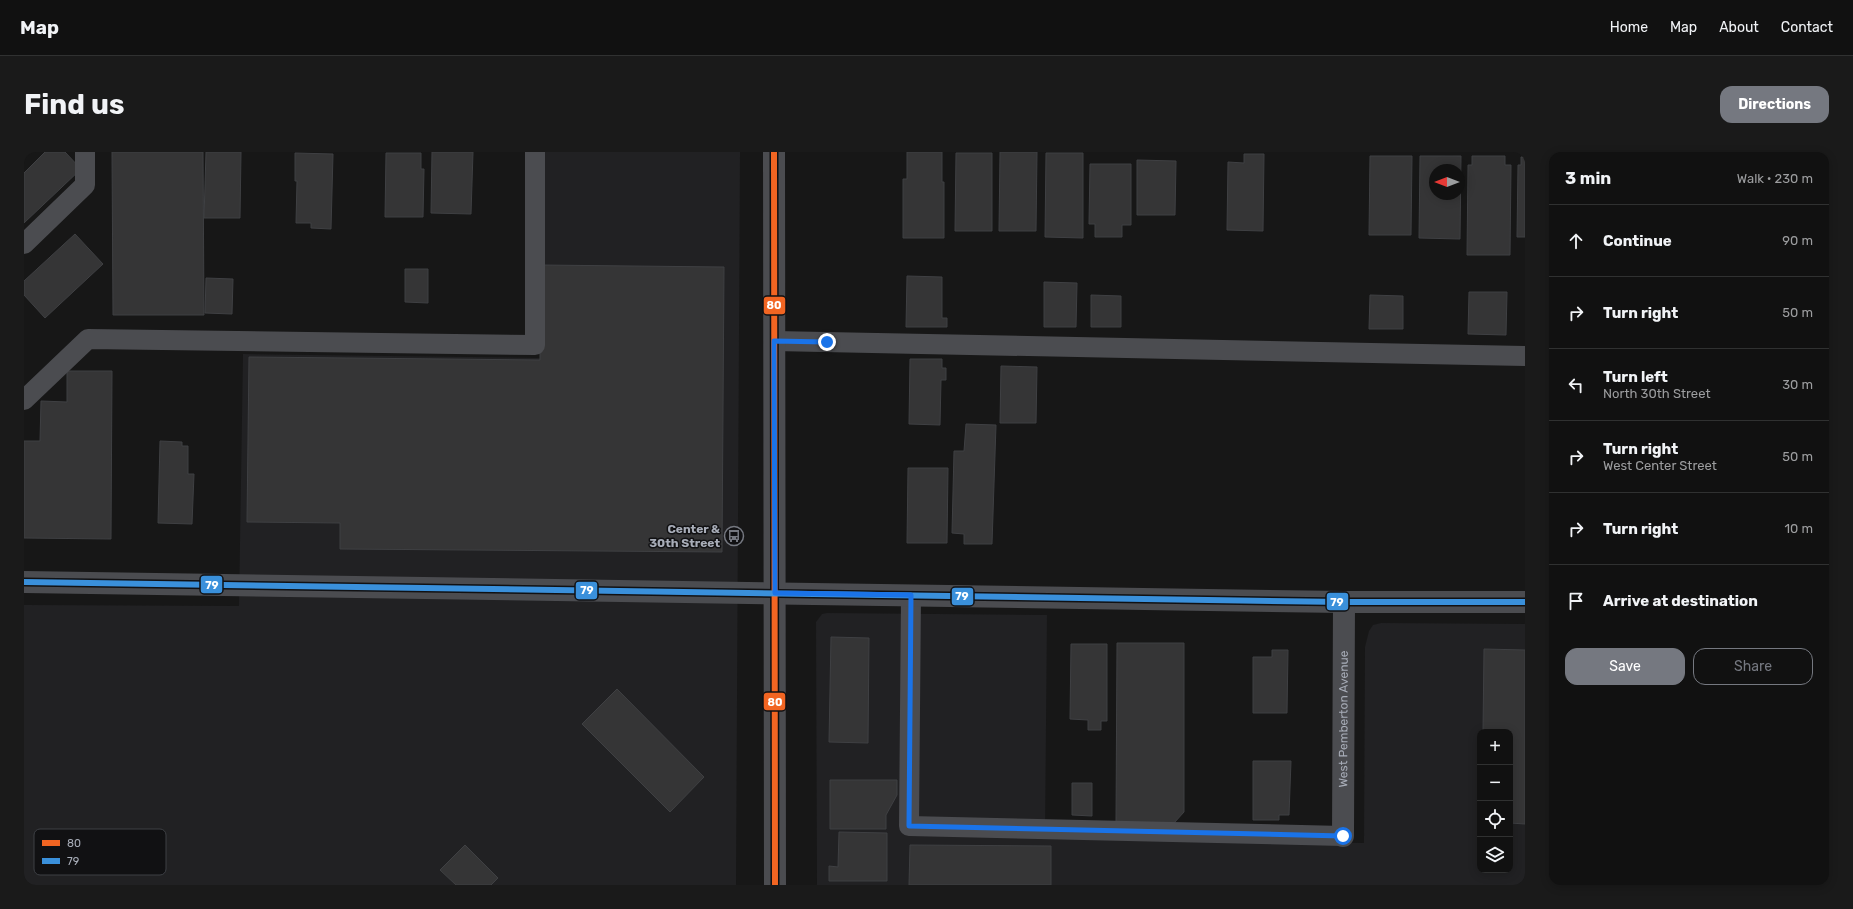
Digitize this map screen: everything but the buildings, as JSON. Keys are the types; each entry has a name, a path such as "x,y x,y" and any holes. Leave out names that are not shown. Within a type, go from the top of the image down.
{"street":[{"path":"774,152 775,885"},
{"path":"24,582 1344,602 1525,602"},
{"name":"West Pemberton Avenue","path":"1343,836 1344,602"}],"lane":[{"path":"24,244 85,185 85,152"},
{"path":"24,400 88,339 534,345 534,152"},
{"path":"774,341 1525,356"},
{"path":"911,595 909,826 1343,836"}],"shaded area":[{"path":"541,152 740,152 736,885 24,885 24,605 239,606 243,354 540,358"},
{"path":"827,613 1047,615 1045,837 1364,843 1365,647 1369,631 1373,625 1381,623 1525,624 1525,885 817,885 816,622 822,614"}],"transit line":[{"name":"80","path":"774,152 775,885"},
{"name":"79","path":"24,582 1344,602 1525,602"}],"place":[{"name":"Center & 30th Street","path":"734,536"}],"route":[{"path":"827,342 774,341 775,593 911,595 909,826 1343,836"}]}
